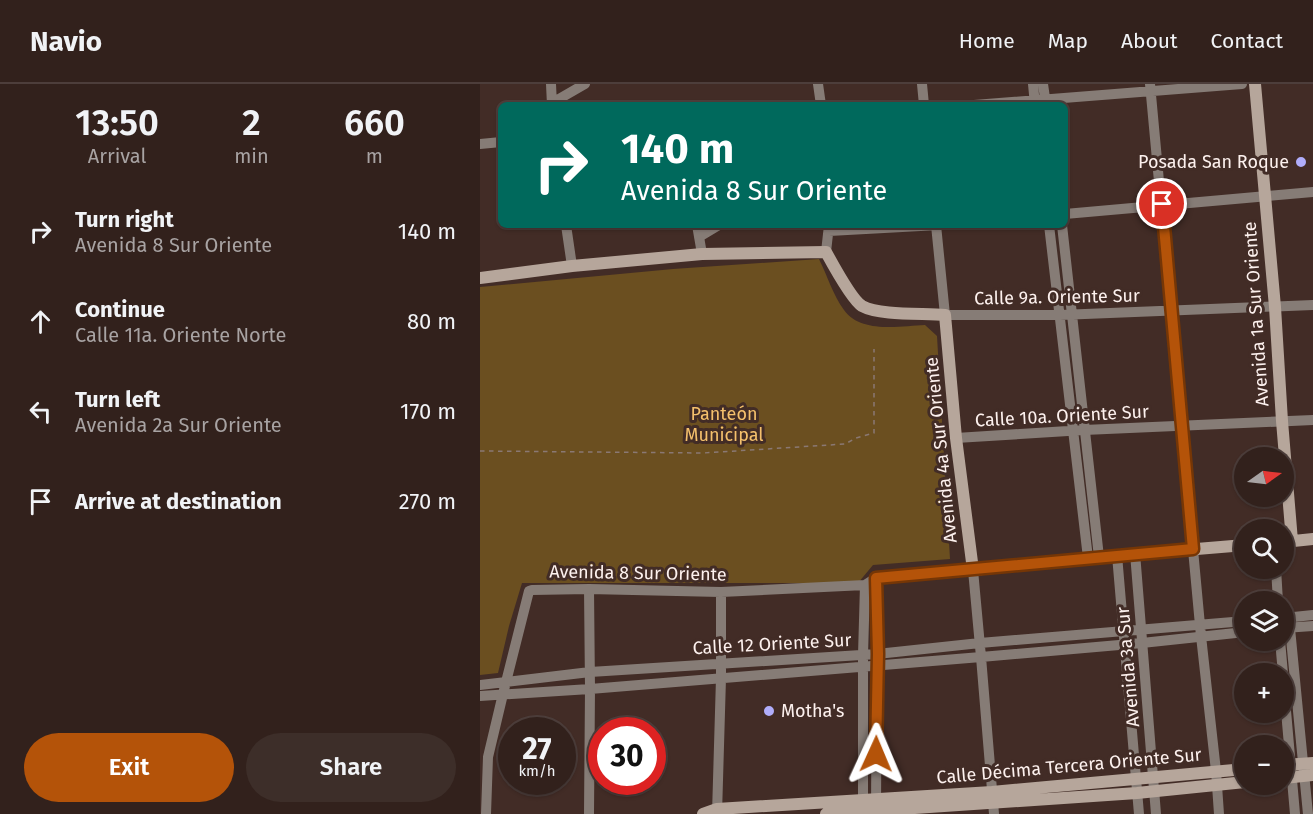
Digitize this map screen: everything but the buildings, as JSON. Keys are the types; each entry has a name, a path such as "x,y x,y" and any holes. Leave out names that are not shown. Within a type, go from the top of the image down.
{"street":[{"path":"550,84 552,102"},
{"path":"555,102 585,84"},
{"path":"818,84 821,102"},
{"path":"922,84 924,102"},
{"path":"1033,84 1040,102"},
{"path":"1040,102 1043,84"},
{"path":"1040,102 1151,88 1242,84"},
{"name":"Avenida 1a Sur Oriente","path":"1255,84 1275,307 1287,519"},
{"path":"1151,88 1219,814"},
{"path":"480,144 498,142"},
{"path":"1068,214 1313,192"},
{"path":"566,228 572,266"},
{"path":"698,228 702,254"},
{"path":"699,237 714,228"},
{"path":"829,228 826,252 861,306 884,312 945,315"},
{"name":"Avenida 4a Sur Oriente","path":"937,228 956,438 973,570 993,803"},
{"path":"1050,228 1066,315"},
{"path":"1062,228 1066,315 1094,557"},
{"path":"480,278 572,266 702,254 826,252"},
{"name":"Calle 9a. Oriente Sur","path":"945,315 1066,315 1313,305"},
{"name":"Calle 10a. Oriente Sur","path":"956,438 1313,420"},
{"path":"1294,541 1313,539"},
{"path":"973,570 1135,553 1234,546"},
{"name":"Avenida 3a Sur","path":"1135,553 1156,814"},
{"name":"Avenida 3a Sur","path":"1117,555 1139,814"},
{"name":"Avenida 8 Sur Oriente","path":"486,814 484,758 529,591 589,589 721,592 865,585 881,576 973,570"},
{"path":"876,578 878,659 876,808"},
{"path":"863,808 865,585"},
{"path":"589,589 589,814"},
{"path":"717,811 721,592"},
{"path":"1294,621 1313,615"},
{"name":"Calle 12 Oriente Sur","path":"878,659 980,643 1234,622"},
{"path":"1294,624 1313,626"},
{"name":"Calle 12 Oriente Sur","path":"480,696 504,688 590,672 721,663 981,657 1234,633"},
{"path":"1289,651 1298,770 1295,814"},
{"name":"Calle 12 Oriente Sur","path":"480,685 504,688 590,689 721,678 863,660"},
{"path":"1130,699 1147,698"},
{"path":"1290,723 1308,814"},
{"name":"Calle Décima Tercera Oriente Sur","path":"993,803 1136,779 1234,770"},
{"path":"703,814 717,811 993,803 1155,792 1234,783"},
{"path":"826,814 863,808"}],"path":[{"path":"480,451 703,453 845,444 856,438 873,434 875,431 874,349"}],"green space":[{"name":"Panteón Municipal","path":"819,259 837,298 851,318 871,326 925,325 937,336 950,559 873,565 858,583 522,583 498,673 480,675 480,287 673,269"}],"place":[{"name":"Posada San Roque","path":"1301,162"},
{"name":"Motha's","path":"769,711"}],"route":[{"path":"876,754 878,654 876,578 1193,549 1162,204"}]}
